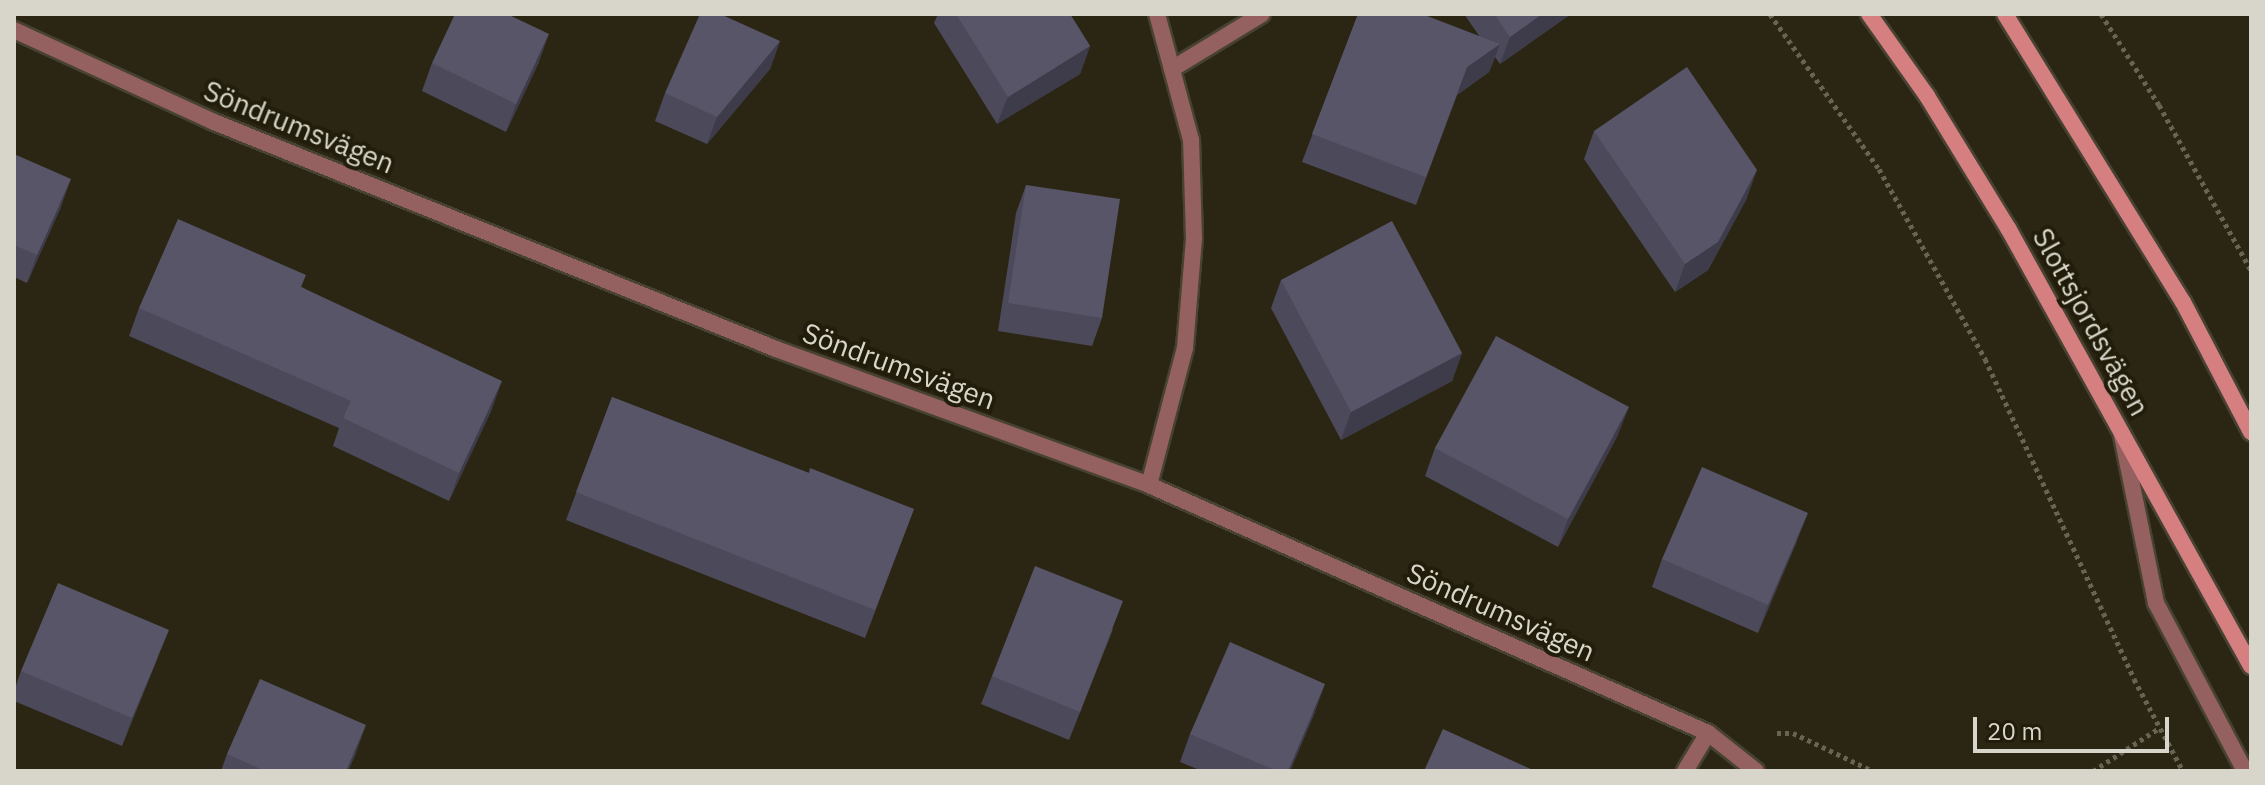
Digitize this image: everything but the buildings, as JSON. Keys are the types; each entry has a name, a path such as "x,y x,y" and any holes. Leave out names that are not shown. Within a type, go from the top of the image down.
{"main road":[{"name":"Slottsjordsvägen","path":"1869,14 1927,96 2008,228 2251,666"},
{"path":"2005,14 2183,302 2251,432"}],"street":[{"path":"1149,485 1185,348 1194,239 1191,140 1157,14"},
{"path":"1172,69 1262,14"},
{"name":"Söndrumsvägen","path":"14,30 214,122 761,343 1149,485 1708,733 1756,771"},
{"path":"2120,430 2156,603 2245,771"},
{"path":"1685,771 1708,733"}],"path":[{"path":"1770,14 1879,169 1985,359 2158,729 2183,771"},
{"path":"2101,14 2159,105 2251,270"},
{"path":"2093,771 2158,729"},
{"path":"1793,733 1873,771"}]}
